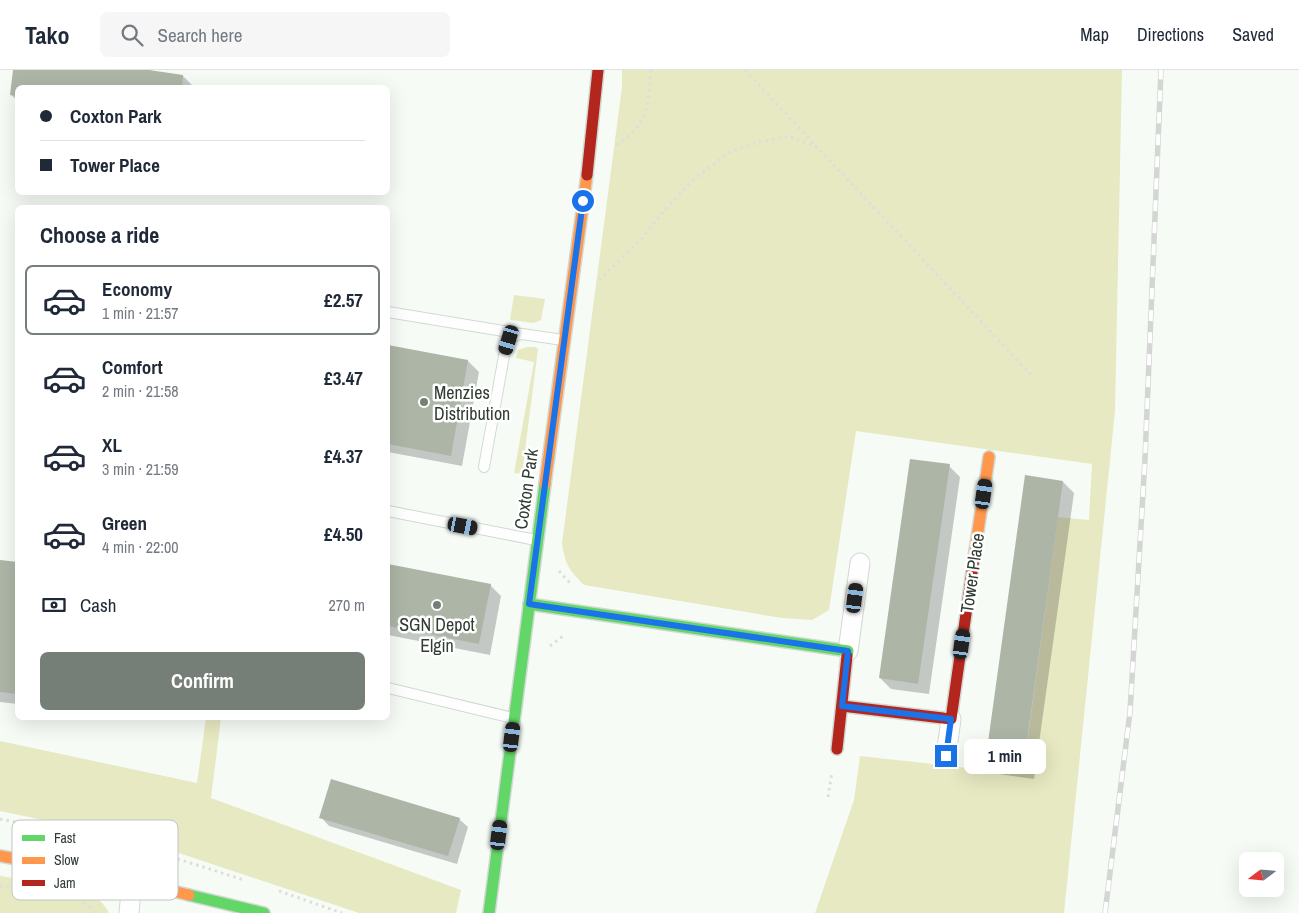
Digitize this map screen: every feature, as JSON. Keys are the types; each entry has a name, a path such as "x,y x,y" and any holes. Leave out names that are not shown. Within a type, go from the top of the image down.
{"street":[{"name":"Coxton Park","path":"489,913 588,166 598,70"},
{"name":"Tower Place","path":"946,756 989,457"},
{"path":"836,749 860,564"},
{"path":"529,604 848,651"},
{"path":"842,706 951,719"},
{"path":"178,892 264,913"},
{"path":"129,913 130,900"}],"lane":[{"path":"390,312 564,340"},
{"path":"484,467 504,356 509,340 516,334 522,334"},
{"path":"390,512 537,540"},
{"path":"390,688 514,718"}],"path":[{"path":"612,149 630,135 642,120 647,103 651,70"},
{"path":"745,70 1034,378"},
{"path":"596,283 642,238 693,180 730,152 759,142 788,136 817,147"},
{"path":"557,564 563,576 574,587"},
{"path":"548,648 567,634"},
{"path":"178,859 250,882"},
{"path":"276,890 342,913"},
{"path":"82,900 94,913"}],"green space":[{"path":"622,70 1122,70 1115,411 1064,913 815,913 854,800 860,756 1023,774 1058,517 1089,520 1092,464 856,431 829,610 812,620 782,618 584,585 568,566 562,543 622,87"},
{"path":"514,295 545,299 541,320 534,323 510,320"},
{"path":"527,347 538,349 522,474 514,473 534,362 516,358 518,350"},
{"path":"206,720 221,720 211,798 461,890 456,913 359,913 178,853 178,820 43,820 0,811 0,741 197,783"},
{"path":"0,876 12,878 12,900 99,900 109,913 0,913"}],"building":[{"path":"13,70 149,70 183,75 182,85 15,85 15,96 10,95"},
{"name":"Menzies Distribution","path":"390,345 468,360 451,456 390,444"},
{"path":"910,459 950,464 918,684 879,678"},
{"path":"1025,475 1063,481 1023,769 985,764"},
{"path":"0,560 15,562 15,694 0,692"},
{"name":"SGN Depot Elgin","path":"390,564 491,584 479,644 390,626"},
{"path":"331,779 460,818 448,856 319,818"}],"railway":[{"path":"1105,913 1130,712 1145,459 1161,70"}],"traffic: fast":[{"path":"489,913 545,484"},
{"path":"529,604 848,651 847,656"},
{"path":"189,895 264,913"}],"traffic: slow":[{"path":"545,484 587,175"},
{"path":"974,558 989,457"},
{"path":"0,856 12,858"},
{"path":"178,892 189,895"}],"traffic: jam":[{"path":"587,175 598,70"},
{"path":"842,706 951,719 974,558"},
{"path":"837,749 847,656"}],"place":[{"name":"Menzies Distribution","path":"424,402"},
{"name":"SGN Depot Elgin","path":"437,605"}],"route":[{"path":"583,201 529,604 848,651 842,706 951,719 946,756"}]}
